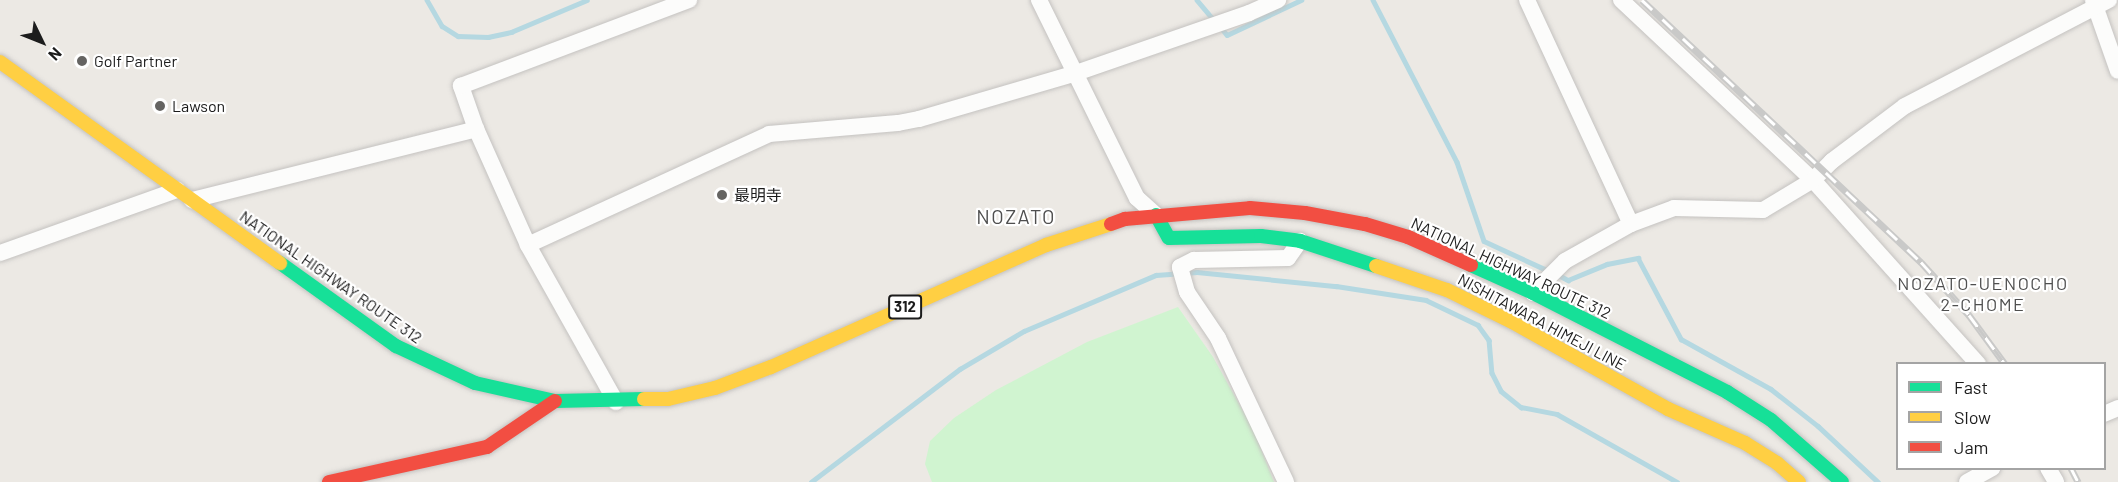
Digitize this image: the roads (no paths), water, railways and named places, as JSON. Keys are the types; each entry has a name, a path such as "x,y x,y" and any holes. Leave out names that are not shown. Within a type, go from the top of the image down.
{"main road":[{"name":"NATIONAL HIGHWAY ROUTE 312","path":"0,62 396,346 476,383 555,401 616,402 668,399 715,387 771,368 1046,245 1125,219 1250,208 1305,213 1365,224 1408,237 1533,293 1727,392 1771,420 1842,482"},
{"name":"NISHITAWARA HIMEJI LINE","path":"1156,215 1169,238 1261,236 1300,241 1447,290 1512,322 1668,410 1745,443 1778,463 1799,482"},
{"path":"329,482 488,447 555,401"}],"street":[{"path":"616,402 528,245 476,129 461,86 689,0"},
{"path":"1039,0 1137,198 1156,215"},
{"path":"528,245 769,134 898,123 1076,73 1249,13 1278,0"},
{"path":"1527,0 1631,224"},
{"path":"1621,0 1813,180 1977,362"},
{"path":"1533,293 1565,261 1631,224 1674,208 1763,210 1813,180 1832,161 1905,106 2099,2 2118,71"},
{"path":"192,200 476,129"},
{"path":"0,253 177,190"},
{"path":"1286,482 1218,338 1187,292 1180,267 1194,260 1288,258 1300,241"},
{"path":"1967,482 1988,470"}],"waterway":[{"path":"427,0 442,26 458,36 488,37 511,32 587,0"},
{"path":"1197,0 1214,20"},
{"path":"1220,26 1227,35 1301,0"},
{"path":"1373,0 1457,162 1484,241 1549,271"},
{"path":"1557,274 1568,280 1607,264 1638,258 1681,339 1771,389 1818,426 1878,482"},
{"path":"811,482 960,369 1024,331 1156,275 1197,272 1336,286 1426,300 1478,325 1489,340 1492,373 1501,391 1521,407 1557,414 1677,482"}],"railway":[{"path":"1642,0 1921,262 1969,315 2004,362"},
{"path":"2072,470 2078,482"}],"place":[{"name":"Golf Partner","path":"82,61"},
{"name":"Lawson","path":"160,106"},
{"name":"最明寺","path":"722,195"}],"district":[{"name":"NOZATO","path":"1016,216"},
{"name":"NOZATO-UENOCHO 2-CHOME","path":"1983,294"}]}
